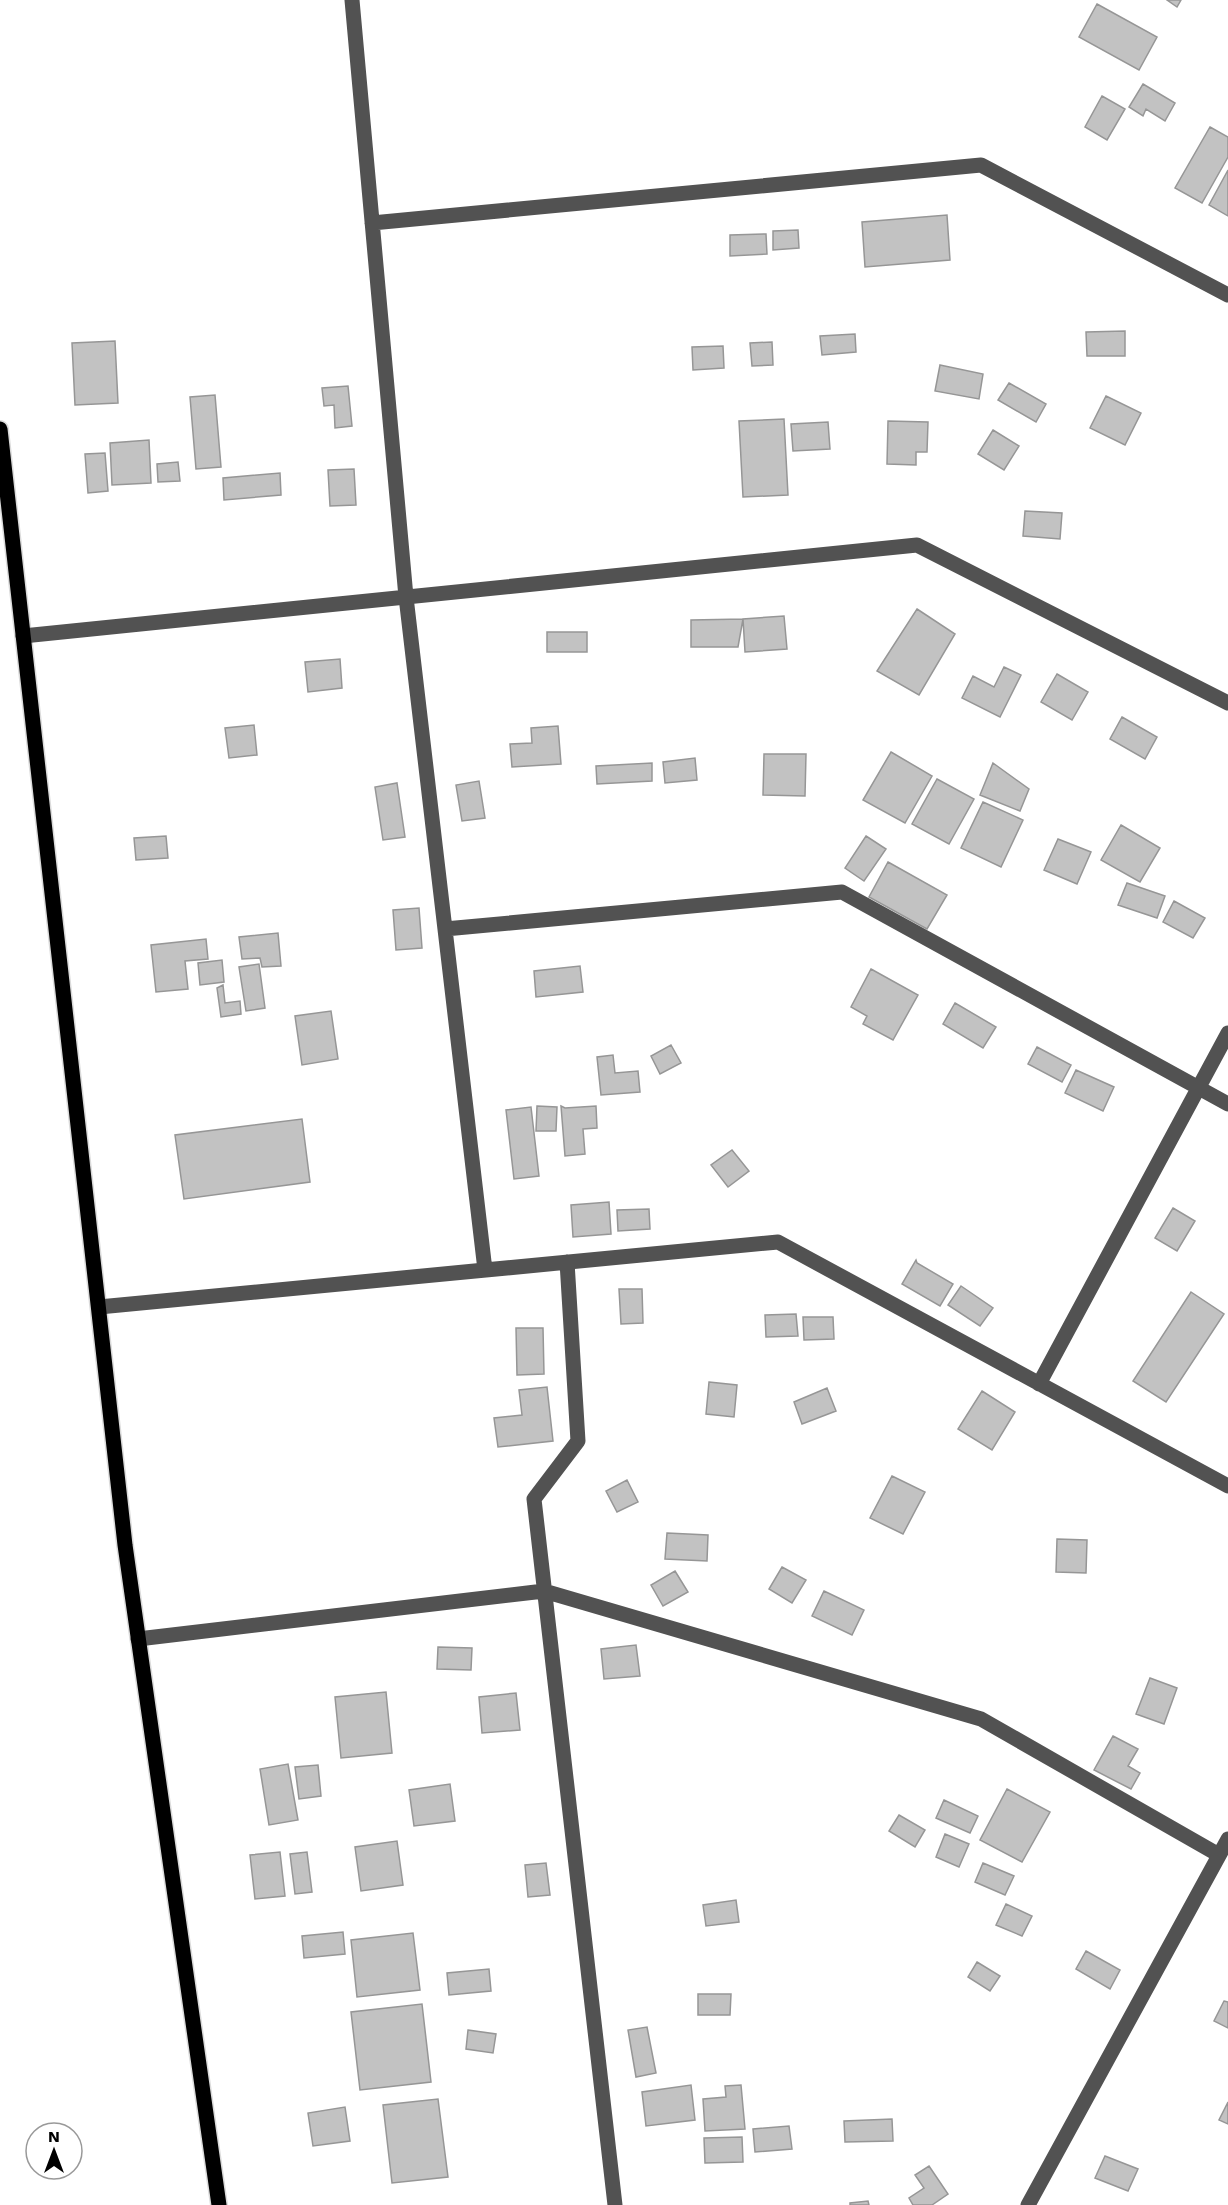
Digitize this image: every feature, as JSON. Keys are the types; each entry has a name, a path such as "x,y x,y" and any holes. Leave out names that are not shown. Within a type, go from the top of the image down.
{"main road":[{"path":"0,429 125,1545 219,2205"}],"street":[{"path":"352,0 406,597 485,1270"},
{"path":"372,223 981,165 1228,295"},
{"path":"23,636 917,545 1228,703"},
{"path":"445,929 842,892 1228,1104"},
{"path":"1039,1384 1228,1033"},
{"path":"99,1307 778,1242 1228,1486"},
{"path":"567,1262 578,1441 534,1499 615,2205"},
{"path":"138,1639 544,1591 981,1719 1219,1855"},
{"path":"1029,2205 1228,1839"}],"building":[{"path":"1167,0 1181,0 1177,7"},
{"path":"1097,4 1157,37 1139,70 1079,37"},
{"path":"1143,84 1175,103 1165,121 1146,109 1143,116 1129,107"},
{"path":"1102,96 1125,109 1107,140 1085,127"},
{"path":"1210,127 1228,137 1228,157 1202,203 1175,188"},
{"path":"1228,170 1228,216 1209,205"},
{"path":"947,215 950,260 865,267 862,222"},
{"path":"798,230 799,248 773,250 773,231"},
{"path":"766,234 767,254 730,256 730,235"},
{"path":"1125,331 1125,356 1087,356 1086,332"},
{"path":"855,334 856,352 822,355 820,336"},
{"path":"115,341 118,403 75,405 72,343"},
{"path":"772,342 773,365 752,366 750,343"},
{"path":"723,346 724,368 693,370 692,347"},
{"path":"940,365 983,374 979,399 935,391"},
{"path":"1009,383 1046,404 1036,422 998,400"},
{"path":"348,386 352,426 335,428 334,405 324,406 322,388"},
{"path":"215,395 221,467 196,469 190,397"},
{"path":"1106,396 1141,413 1125,445 1090,428"},
{"path":"784,419 788,495 743,497 739,421"},
{"path":"888,421 928,422 927,452 916,452 916,465 887,464"},
{"path":"828,422 830,449 793,451 791,424"},
{"path":"993,430 1019,446 1004,470 978,454"},
{"path":"149,440 151,483 112,485 110,443"},
{"path":"105,453 108,491 88,493 85,454"},
{"path":"178,462 180,481 158,482 157,464"},
{"path":"354,469 356,505 330,506 328,470"},
{"path":"280,473 281,495 224,500 223,478"},
{"path":"1025,511 1062,513 1060,539 1023,536"},
{"path":"917,609 955,634 919,695 877,671"},
{"path":"784,616 787,649 745,652 743,619"},
{"path":"743,619 738,647 691,647 691,620"},
{"path":"547,632 587,632 587,652 547,652"},
{"path":"340,659 342,688 308,692 305,662"},
{"path":"1004,667 1021,675 1000,717 962,698 973,676 994,687"},
{"path":"1057,674 1088,692 1072,720 1041,702"},
{"path":"1122,717 1157,737 1145,759 1110,739"},
{"path":"254,725 257,755 229,758 225,728"},
{"path":"558,726 561,764 512,767 510,744 532,743 531,728"},
{"path":"891,752 932,776 905,823 863,800"},
{"path":"764,754 806,754 805,796 763,795"},
{"path":"695,758 697,780 665,783 663,762"},
{"path":"652,763 652,781 597,784 596,766"},
{"path":"993,763 1029,789 1020,811 980,795"},
{"path":"937,779 974,799 949,844 912,824"},
{"path":"479,781 485,818 462,821 456,785"},
{"path":"397,783 405,837 383,840 375,787"},
{"path":"983,802 1023,820 1001,867 961,848"},
{"path":"1121,825 1160,848 1140,882 1101,860"},
{"path":"166,836 168,858 136,860 134,838"},
{"path":"866,836 886,849 864,881 845,868"},
{"path":"1058,839 1091,852 1077,884 1044,870"},
{"path":"888,862 947,895 927,929 869,897"},
{"path":"1127,883 1165,896 1157,918 1118,905"},
{"path":"1174,901 1205,918 1193,938 1163,922"},
{"path":"419,908 422,948 396,950 393,910"},
{"path":"278,933 281,966 262,967 260,958 242,959 239,937"},
{"path":"206,939 208,959 185,961 188,989 156,992 151,945"},
{"path":"222,960 224,982 200,985 198,963"},
{"path":"259,964 265,1008 246,1011 239,967"},
{"path":"580,966 583,992 536,997 534,971"},
{"path":"871,969 918,995 893,1040 863,1024 867,1016 851,1007"},
{"path":"223,985 225,1003 240,1001 241,1014 221,1017 217,988"},
{"path":"955,1003 996,1027 983,1048 943,1024"},
{"path":"331,1011 338,1059 302,1065 295,1016"},
{"path":"671,1045 681,1063 660,1074 651,1056"},
{"path":"1037,1047 1071,1065 1062,1082 1028,1064"},
{"path":"613,1055 615,1073 638,1071 640,1092 601,1095 597,1057"},
{"path":"1076,1070 1114,1087 1103,1111 1065,1093"},
{"path":"537,1106 557,1107 556,1131 536,1131"},
{"path":"561,1106 565,1108 596,1106 597,1128 583,1129 585,1154 565,1156"},
{"path":"531,1107 539,1176 514,1179 506,1110"},
{"path":"302,1119 310,1182 184,1199 175,1135"},
{"path":"732,1150 749,1171 728,1187 711,1165"},
{"path":"609,1202 611,1234 573,1237 571,1205"},
{"path":"1173,1208 1195,1221 1177,1251 1155,1238"},
{"path":"649,1209 650,1229 618,1231 617,1210"},
{"path":"916,1260 917,1263 953,1284 940,1306 902,1284"},
{"path":"961,1286 993,1308 980,1326 948,1305"},
{"path":"619,1289 642,1289 643,1323 621,1324"},
{"path":"1191,1292 1224,1314 1166,1402 1133,1381"},
{"path":"796,1314 798,1336 766,1337 765,1315"},
{"path":"803,1317 833,1317 834,1339 804,1340"},
{"path":"516,1328 543,1328 544,1374 517,1375"},
{"path":"709,1382 737,1385 734,1417 706,1414"},
{"path":"547,1387 553,1441 498,1447 494,1418 522,1415 519,1390"},
{"path":"827,1388 836,1411 802,1424 794,1402"},
{"path":"982,1391 1015,1412 992,1450 958,1429"},
{"path":"892,1476 925,1492 903,1534 870,1518"},
{"path":"627,1480 638,1502 617,1512 606,1491"},
{"path":"667,1533 708,1535 707,1561 665,1559"},
{"path":"1057,1539 1087,1540 1086,1573 1056,1572"},
{"path":"782,1567 806,1580 792,1603 769,1589"},
{"path":"675,1571 688,1592 663,1606 651,1585"},
{"path":"824,1591 864,1610 852,1635 812,1616"},
{"path":"636,1645 640,1676 604,1679 601,1649"},
{"path":"438,1647 472,1648 471,1670 437,1669"},
{"path":"1150,1678 1177,1688 1164,1724 1136,1714"},
{"path":"386,1692 392,1753 341,1758 335,1697"},
{"path":"516,1693 520,1730 482,1733 479,1697"},
{"path":"1113,1736 1138,1749 1128,1766 1140,1773 1131,1789 1094,1770"},
{"path":"288,1764 298,1820 269,1825 260,1769"},
{"path":"318,1765 321,1796 299,1799 295,1767"},
{"path":"450,1784 455,1821 414,1826 409,1790"},
{"path":"1007,1789 1050,1812 1022,1862 980,1840"},
{"path":"944,1800 978,1816 970,1833 936,1818"},
{"path":"899,1815 925,1830 915,1847 889,1831"},
{"path":"945,1834 969,1844 959,1867 936,1857"},
{"path":"397,1841 403,1885 361,1891 355,1847"},
{"path":"280,1852 285,1896 255,1899 250,1855"},
{"path":"307,1852 312,1892 295,1894 290,1854"},
{"path":"546,1863 550,1895 528,1897 525,1865"},
{"path":"983,1863 1014,1876 1005,1895 975,1882"},
{"path":"736,1900 739,1922 706,1926 703,1905"},
{"path":"1006,1904 1032,1916 1022,1936 996,1925"},
{"path":"343,1932 345,1954 304,1958 302,1936"},
{"path":"413,1933 420,1990 357,1997 351,1940"},
{"path":"1086,1951 1120,1970 1110,1989 1076,1969"},
{"path":"977,1962 1000,1976 990,1991 968,1977"},
{"path":"489,1969 491,1991 449,1995 447,1973"},
{"path":"698,1994 731,1994 730,2015 698,2015"},
{"path":"1224,2001 1228,2002 1228,2028 1214,2021"},
{"path":"422,2004 431,2082 360,2090 351,2012"},
{"path":"647,2027 656,2073 636,2077 628,2030"},
{"path":"468,2030 496,2034 493,2053 466,2049"},
{"path":"691,2085 695,2120 646,2126 642,2092"},
{"path":"741,2085 745,2129 705,2131 703,2099 726,2097 725,2086"},
{"path":"438,2099 448,2177 392,2183 383,2105"},
{"path":"1228,2102 1228,2124 1219,2120"},
{"path":"345,2107 350,2141 313,2146 308,2113"},
{"path":"892,2119 893,2141 845,2142 844,2121"},
{"path":"789,2126 792,2149 755,2152 753,2129"},
{"path":"742,2137 743,2162 705,2163 704,2138"},
{"path":"1105,2156 1138,2169 1128,2191 1095,2178"},
{"path":"929,2166 948,2194 932,2205 913,2205 909,2198 924,2188 915,2175"},
{"path":"868,2201 869,2205 850,2205 850,2203"}]}
